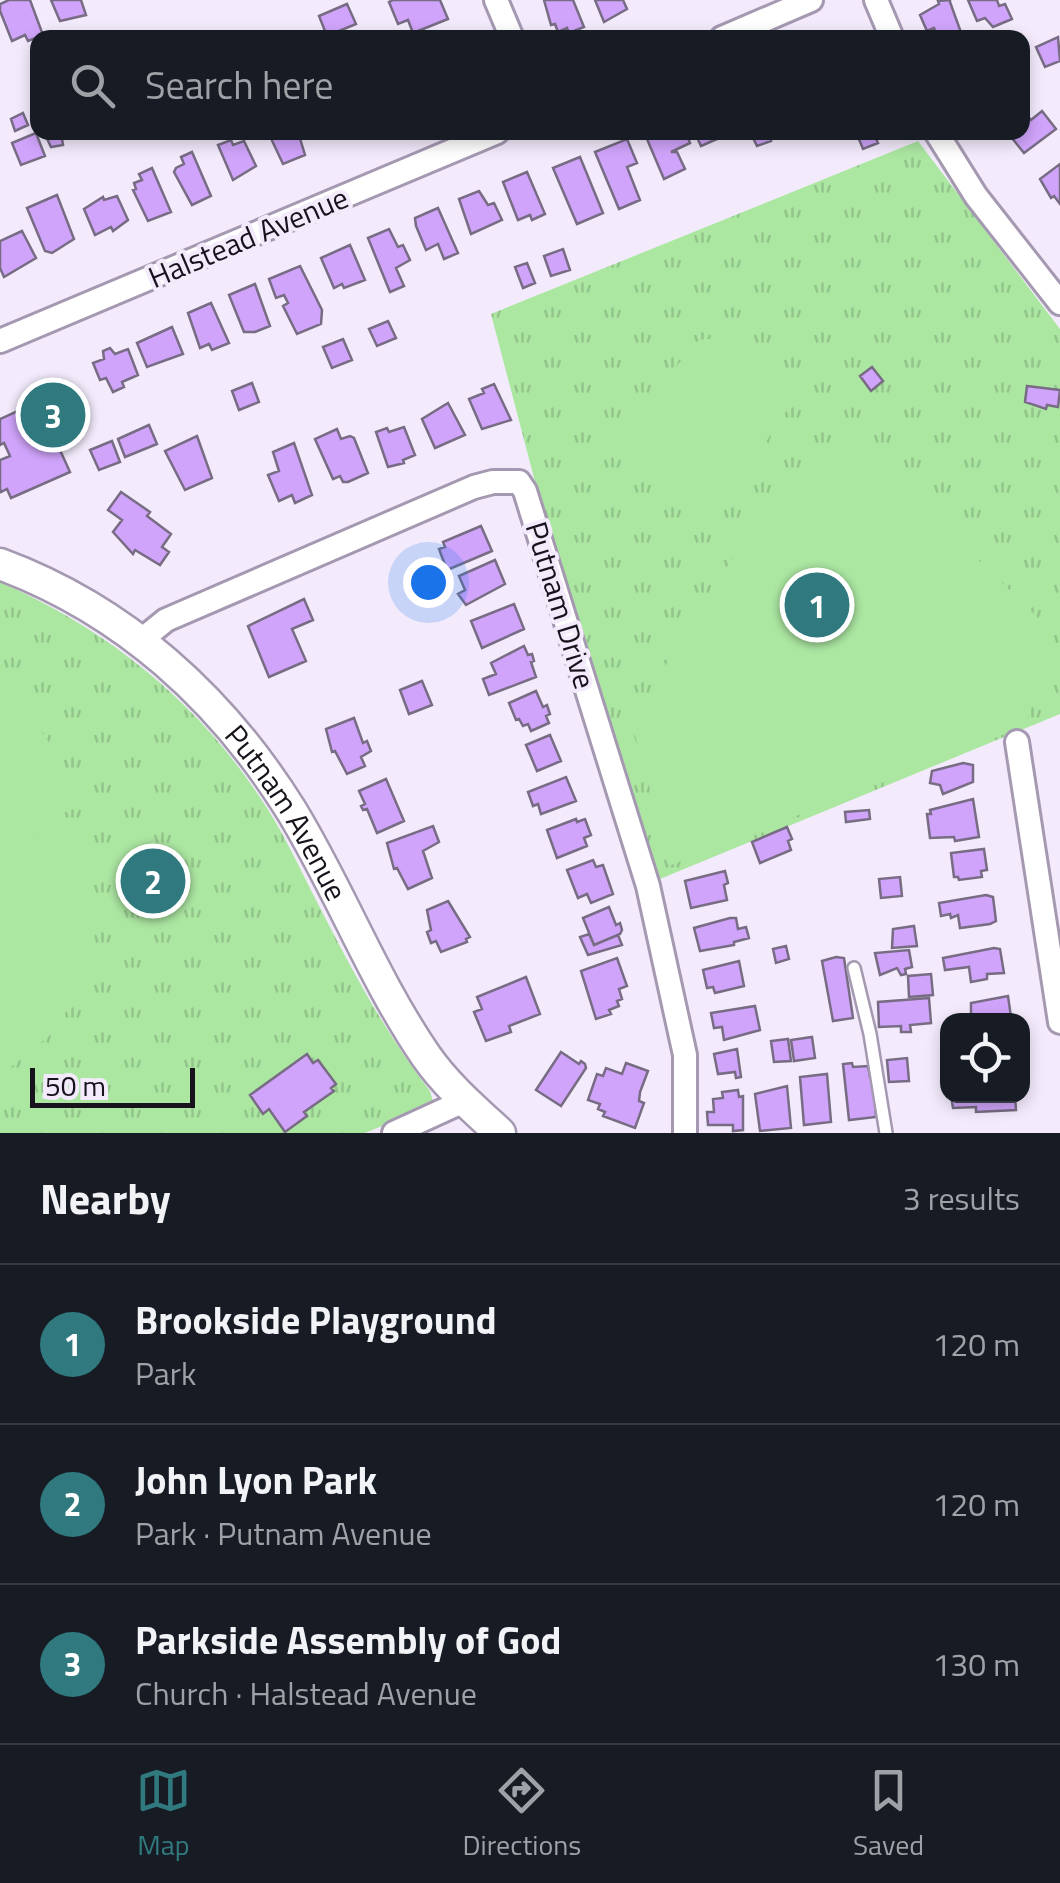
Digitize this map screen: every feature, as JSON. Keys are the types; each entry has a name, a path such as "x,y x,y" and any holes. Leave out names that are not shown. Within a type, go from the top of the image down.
{"street":[{"path":"496,0 509,30"},
{"path":"741,30 811,0"},
{"path":"876,0 889,30"},
{"name":"Halstead Avenue","path":"0,341 477,140"},
{"path":"941,140 976,196 1060,303"},
{"name":"Putnam Drive","path":"140,641 166,620 474,487 519,482 648,886 686,1055 685,1133"},
{"name":"Putnam Avenue","path":"0,564 78,600 140,641 163,657 216,708 250,749 292,811 378,977 426,1056 446,1082 500,1133"},
{"path":"1017,742 1060,1022"},
{"path":"394,1133 466,1100"}],"lane":[{"path":"854,968 870,1034 886,1133"}],"green space":[{"path":"918,141 1060,329 1060,714 660,879 539,497 491,314"},
{"path":"717,339 782,380 791,404 720,511 697,515 621,458 622,446 693,343"},
{"path":"849,445 879,464 1053,632 1025,726 671,865 631,721 782,478 812,478"},
{"path":"0,582 76,621 145,670 206,728 234,761 275,822 369,1000 430,1091 431,1106 365,1133 0,1133"},
{"path":"0,691 40,729 80,807 0,836"},
{"path":"73,821 99,906 89,972 55,1031 0,1076 0,848"}],"building":[{"path":"30,0 41,30 30,30 28,41 25,35 12,41 0,4"},
{"path":"51,0 81,0 86,15 60,21"},
{"path":"440,0 448,19 412,30 408,20 398,24 389,2"},
{"path":"544,0 573,0 584,27 557,30 555,24 551,25"},
{"path":"595,0 623,0 627,9 604,22"},
{"path":"950,0 960,30 927,30 920,15 938,1"},
{"path":"968,0 997,0 999,6 1005,4 1012,19 993,27 985,18 977,21"},
{"path":"347,4 356,24 342,30 325,30 319,16"},
{"path":"1058,37 1060,61 1045,67 1036,47"},
{"path":"1042,111 1056,129 1024,153 1013,140 1030,140 1030,119"},
{"path":"23,113 28,125 15,131 11,119"},
{"path":"30,136 30,140 39,140 45,156 21,165 12,143"},
{"path":"48,140 62,140 63,145 51,147"},
{"path":"231,140 233,145 244,141 256,166 233,180 218,145"},
{"path":"272,140 300,140 305,155 283,164"},
{"path":"627,140 637,163 627,167 640,200 619,209 595,152"},
{"path":"647,140 689,140 690,143 671,152 677,152 685,169 664,179"},
{"path":"859,140 877,140 878,143 863,149"},
{"path":"192,152 211,196 192,205 174,172 184,164 181,157"},
{"path":"580,157 603,213 577,224 553,168"},
{"path":"1060,164 1060,204 1054,196 1051,198 1040,179"},
{"path":"152,168 171,212 148,221 133,190 134,183 142,180 139,174"},
{"path":"527,172 545,214 532,220 530,215 518,220 503,182"},
{"path":"479,191 488,205 494,203 502,220 471,234 459,199"},
{"path":"57,195 74,239 52,253 45,251 27,208"},
{"path":"117,196 128,220 113,231 111,227 95,235 84,209 103,197 104,200"},
{"path":"438,208 458,253 444,259 438,244 426,250 415,218"},
{"path":"389,229 410,260 396,268 404,286 390,292 368,238"},
{"path":"22,231 36,258 4,277 0,241"},
{"path":"350,245 365,280 334,288 321,258"},
{"path":"563,249 570,270 551,276 544,256"},
{"path":"527,263 535,283 523,288 515,267"},
{"path":"300,266 322,310 321,324 297,334 283,306 288,303 284,295 276,298 269,279"},
{"path":"255,284 270,326 244,332 229,295"},
{"path":"211,303 229,343 212,350 209,344 200,348 188,313"},
{"path":"388,321 396,338 377,346 369,329"},
{"path":"172,327 183,354 147,367 137,343"},
{"path":"343,339 352,360 332,368 323,347"},
{"path":"110,348 115,354 128,349 138,375 122,382 124,387 113,392 106,378 100,380 93,363 104,359 103,351"},
{"path":"872,367 883,381 871,391 860,376"},
{"path":"252,383 259,402 239,410 232,391"},
{"path":"494,384 511,420 482,429 469,399"},
{"path":"1027,386 1060,390 1058,407 1047,405 1046,409 1025,402"},
{"path":"448,403 465,435 435,448 422,419"},
{"path":"22,409 26,416 31,414 35,423 30,426 38,444 54,437 70,472 11,498 7,489 0,489 0,460 10,456 4,443 0,445 0,419"},
{"path":"149,425 157,444 125,457 118,439"},
{"path":"404,427 415,455 388,467 376,432"},
{"path":"337,429 341,439 354,438 368,473 348,482 340,476 333,479 315,439"},
{"path":"197,436 212,478 185,490 165,451"},
{"path":"112,441 120,462 99,470 90,450"},
{"path":"294,443 312,495 295,503 292,495 279,501 268,475 279,471 273,452"},
{"path":"121,492 150,512 147,516 171,534 162,547 169,552 160,565 135,550 133,554 113,532 122,520 108,510"},
{"path":"481,526 492,551 447,570 439,549 445,547 443,542"},
{"path":"495,560 505,584 466,605 458,594 465,590 459,576"},
{"path":"304,599 313,620 292,629 306,661 269,677 248,626"},
{"path":"514,604 524,629 482,648 471,621"},
{"path":"524,646 528,655 532,654 536,677 489,695 483,679 496,674 491,663"},
{"path":"422,681 432,705 409,714 400,690"},
{"path":"536,691 543,707 547,705 549,723 531,731 528,724 523,726 516,720 509,703"},
{"path":"354,718 363,743 367,741 371,751 361,757 365,766 347,774 335,751 332,752 326,729"},
{"path":"550,735 561,761 537,771 526,745"},
{"path":"963,763 973,765 973,782 943,794 940,785 930,783 932,771"},
{"path":"566,777 576,801 541,814 528,792"},
{"path":"386,779 404,821 377,833 367,809 361,806 365,804 359,791"},
{"path":"973,799 979,837 955,841 954,837 930,838 930,810"},
{"path":"869,810 870,819 846,822 845,812"},
{"path":"585,819 591,835 584,838 587,846 557,858 547,830"},
{"path":"433,826 439,842 423,851 432,878 408,889 397,868 394,869 387,843"},
{"path":"787,827 791,850 760,863 752,842"},
{"path":"984,849 987,870 981,871 982,877 954,877 951,853"},
{"path":"593,860 596,867 603,865 613,894 591,903 587,894 578,898 567,870"},
{"path":"725,871 727,900 691,908 685,881"},
{"path":"900,877 902,896 881,898 879,879"},
{"path":"993,897 996,921 990,924 960,928 958,915 941,916 939,903"},
{"path":"448,901 470,937 467,942 441,952 436,941 431,943 427,932 431,930 427,910"},
{"path":"609,907 622,930 594,945 583,918"},
{"path":"736,918 738,929 746,927 749,938 700,951 694,928"},
{"path":"914,926 917,946 892,948 893,929"},
{"path":"589,934 594,945 618,935 622,945 588,955 580,937"},
{"path":"786,946 789,959 776,963 773,949"},
{"path":"1000,949 1004,973 987,974 987,979 971,982 969,967 945,970 943,958"},
{"path":"909,950 912,967 905,969 906,974 901,975 897,968 880,975 875,953"},
{"path":"617,958 627,986 619,989 619,1006 609,1010 611,1014 596,1019 581,971"},
{"path":"844,958 853,1018 833,1021 822,961"},
{"path":"739,961 744,986 715,993 713,987 707,988 703,970"},
{"path":"931,974 933,995 909,997 908,976"},
{"path":"526,977 540,1014 509,1026 511,1032 486,1041 474,1012 482,1009 477,997"},
{"path":"1008,996 1010,1013 971,1013 971,1003"},
{"path":"929,998 931,1023 910,1025 911,1032 901,1032 901,1026 879,1027 878,1002"},
{"path":"755,1006 760,1030 724,1040 722,1027 714,1028 711,1013"},
{"path":"812,1037 815,1058 794,1061 791,1040"},
{"path":"788,1039 791,1061 774,1062 771,1041"},
{"path":"737,1049 741,1077 736,1078 735,1072 718,1074 714,1054"},
{"path":"561,1052 579,1064 581,1061 586,1068 561,1106 536,1090"},
{"path":"307,1054 313,1063 318,1060 336,1084 331,1088 334,1091 304,1112 307,1116 285,1132 269,1109 263,1114 250,1095"},
{"path":"907,1058 909,1081 889,1082 887,1060"},
{"path":"626,1063 648,1071 640,1092 639,1101 644,1103 635,1128 603,1116 605,1112 598,1109 600,1104 588,1100 597,1074 603,1076 606,1068 622,1074"},
{"path":"852,1063 853,1067 868,1066 873,1077 876,1117 849,1120 843,1064"},
{"path":"827,1074 831,1122 804,1125 800,1077"},
{"path":"787,1086 791,1128 760,1131 755,1094"},
{"path":"738,1090 739,1097 743,1096 743,1130 733,1131 733,1125 708,1125 707,1112 714,1112 713,1099 723,1098 722,1092"},
{"path":"952,1103 1016,1103 1016,1110 976,1112 976,1107 953,1108"}],"place":[{"name":"Parkside Assembly of God","path":"53,415"},
{"name":"Brookside Playground","path":"817,605"},
{"name":"John Lyon Park","path":"153,881"}]}
